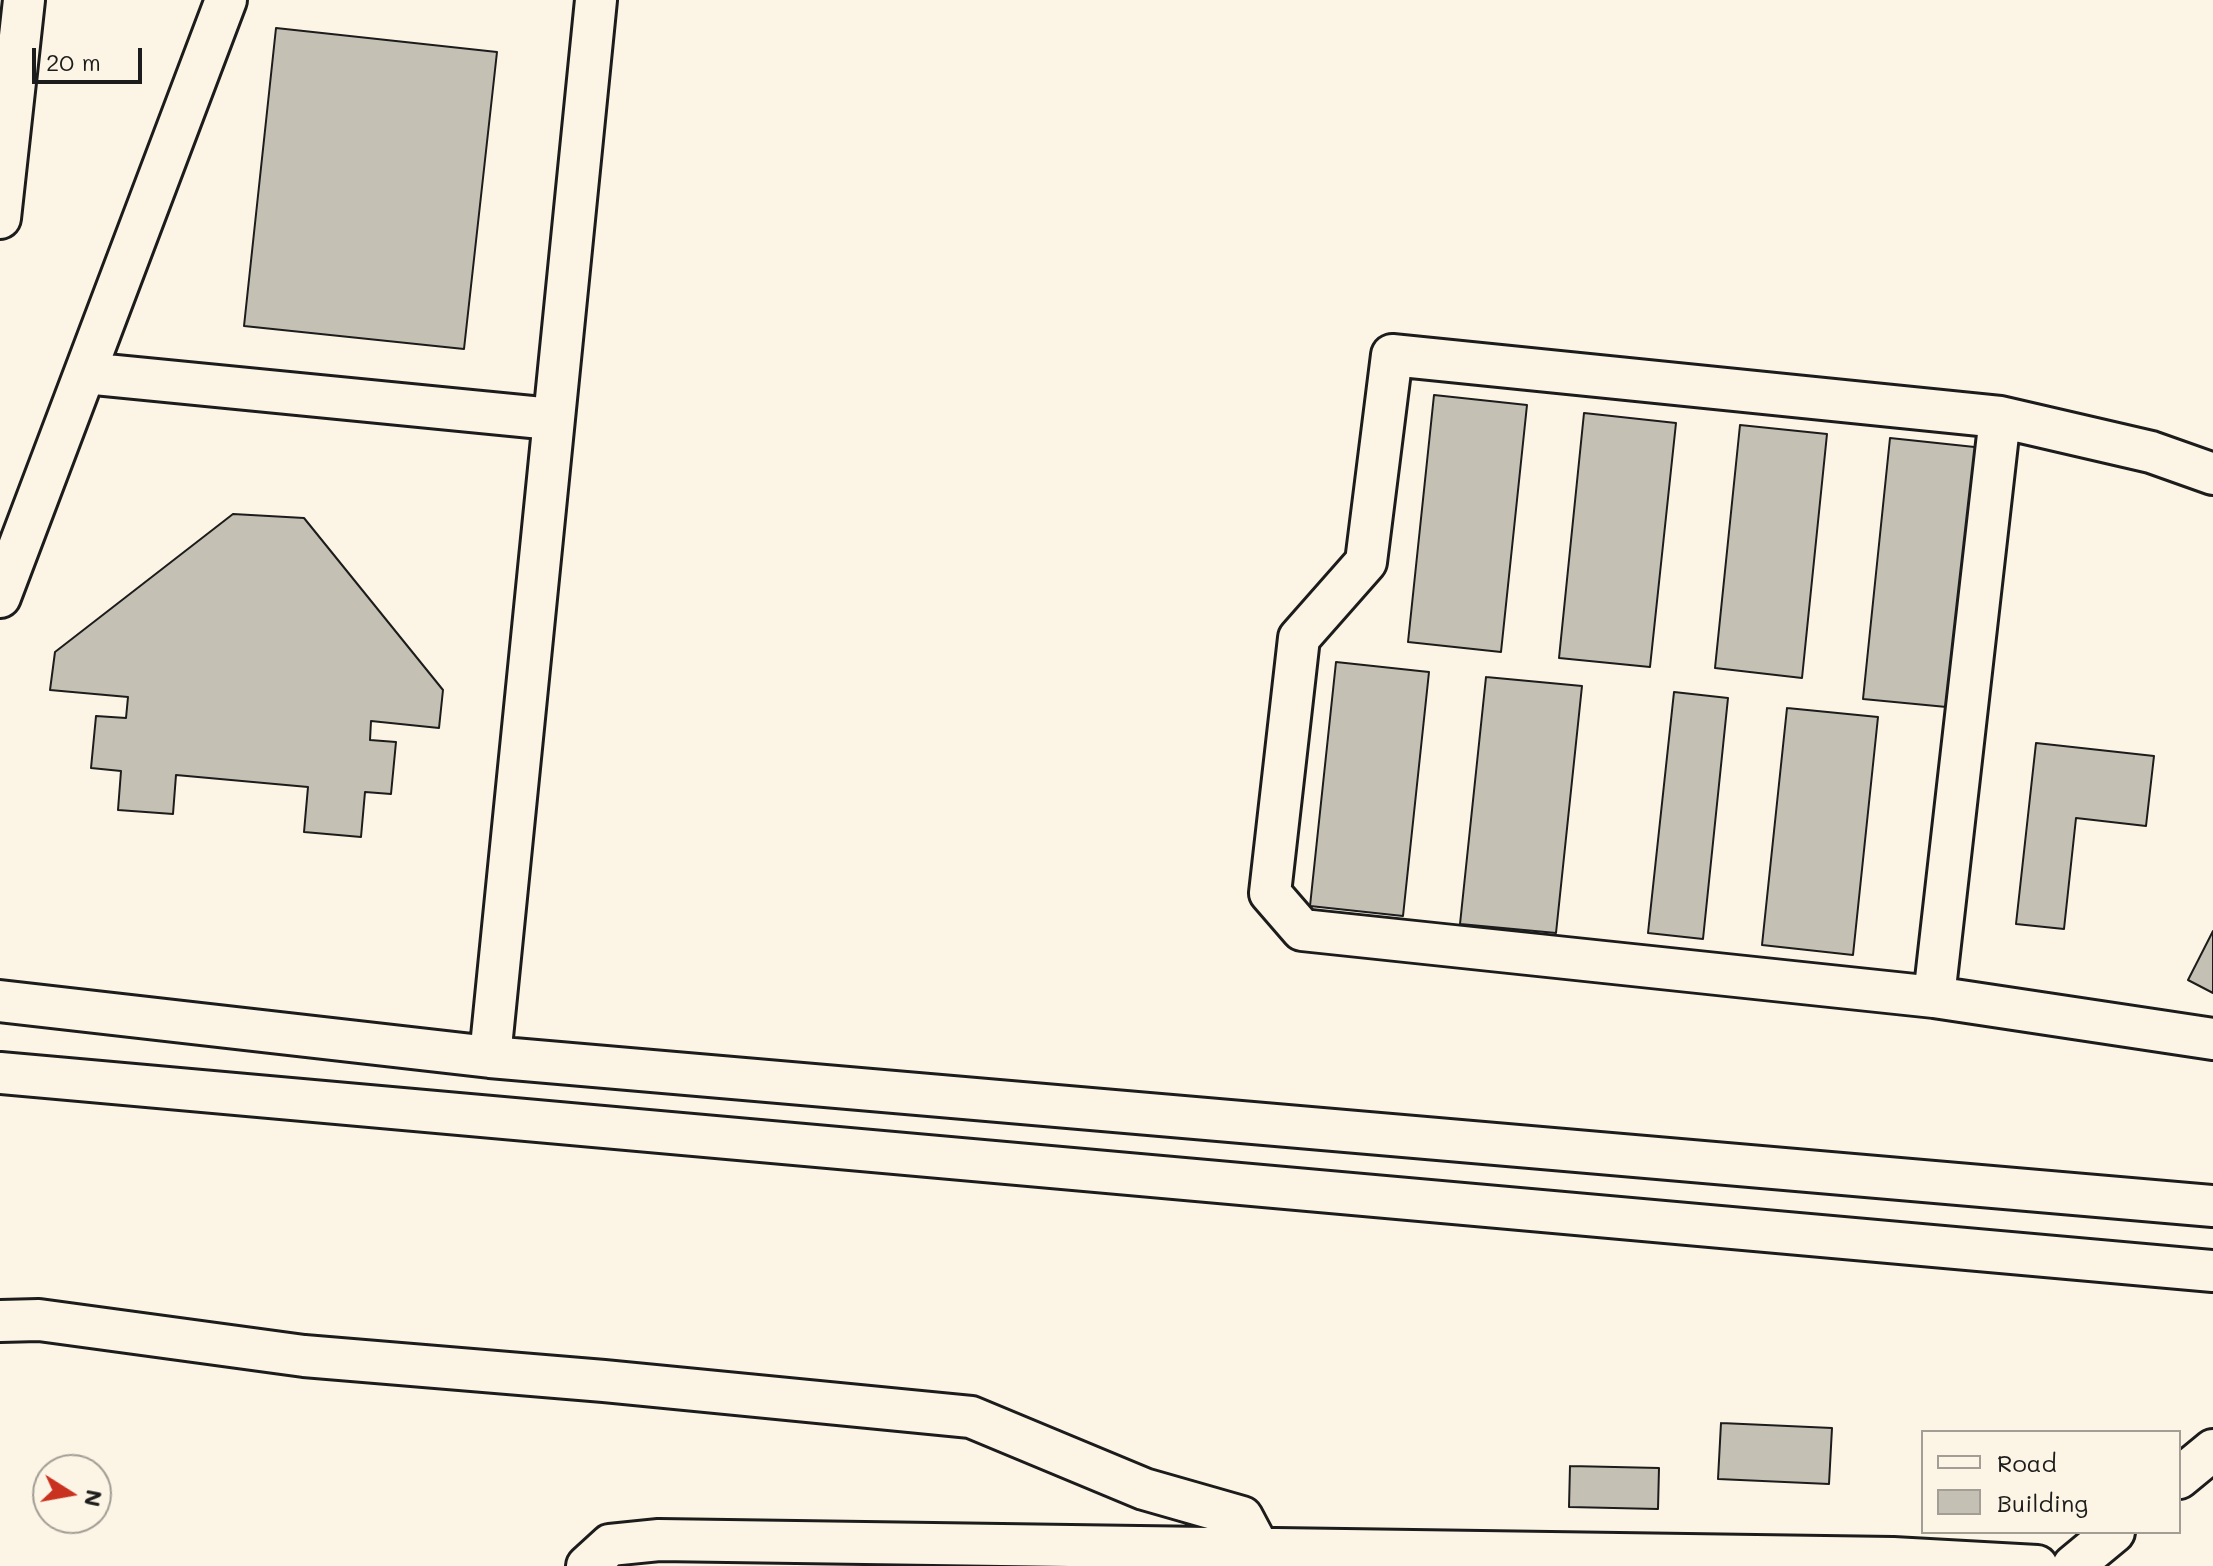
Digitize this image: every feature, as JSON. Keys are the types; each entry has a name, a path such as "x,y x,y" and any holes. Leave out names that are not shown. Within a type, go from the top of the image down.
{"street":[{"path":"0,218 24,0"},
{"path":"0,597 226,0"},
{"path":"490,1057 596,0"},
{"path":"2213,474 2151,452 2000,417 1392,355 1366,562 1299,638 1270,893 1302,930 1934,997 2213,1039"},
{"path":"85,373 552,419"},
{"path":"1934,997 2000,417"},
{"path":"0,1001 490,1057 2213,1206"},
{"path":"0,1073 2213,1271"},
{"path":"0,1321 39,1320 304,1356 604,1381 971,1417 1144,1489 1242,1517 1259,1549"},
{"path":"2181,1476 2213,1450"},
{"path":"2073,1566 2112,1534"},
{"path":"587,1566 610,1545 659,1540 1861,1557 1951,1553 2037,1566"}],"building":[{"path":"276,28 497,52 464,349 244,326"},
{"path":"1434,395 1527,405 1501,652 1408,642"},
{"path":"1584,413 1676,423 1650,667 1559,658"},
{"path":"1740,425 1827,434 1802,678 1715,668"},
{"path":"1890,438 1984,448 1957,708 1863,699"},
{"path":"233,514 304,518 443,690 439,728 371,721 370,740 396,742 391,794 365,792 361,837 304,832 308,787 176,775 173,814 118,810 121,771 91,768 96,716 126,718 128,697 50,690 55,652"},
{"path":"1336,662 1429,672 1403,916 1310,906"},
{"path":"1486,677 1582,686 1556,933 1460,924"},
{"path":"1674,692 1728,698 1703,939 1648,933"},
{"path":"1787,708 1878,717 1853,955 1762,945"},
{"path":"2036,743 2154,756 2146,826 2076,818 2064,929 2016,924"},
{"path":"2213,931 2213,993 2188,980"},
{"path":"1721,1423 1832,1428 1829,1484 1718,1479"},
{"path":"1570,1466 1659,1468 1658,1509 1569,1507"}]}
